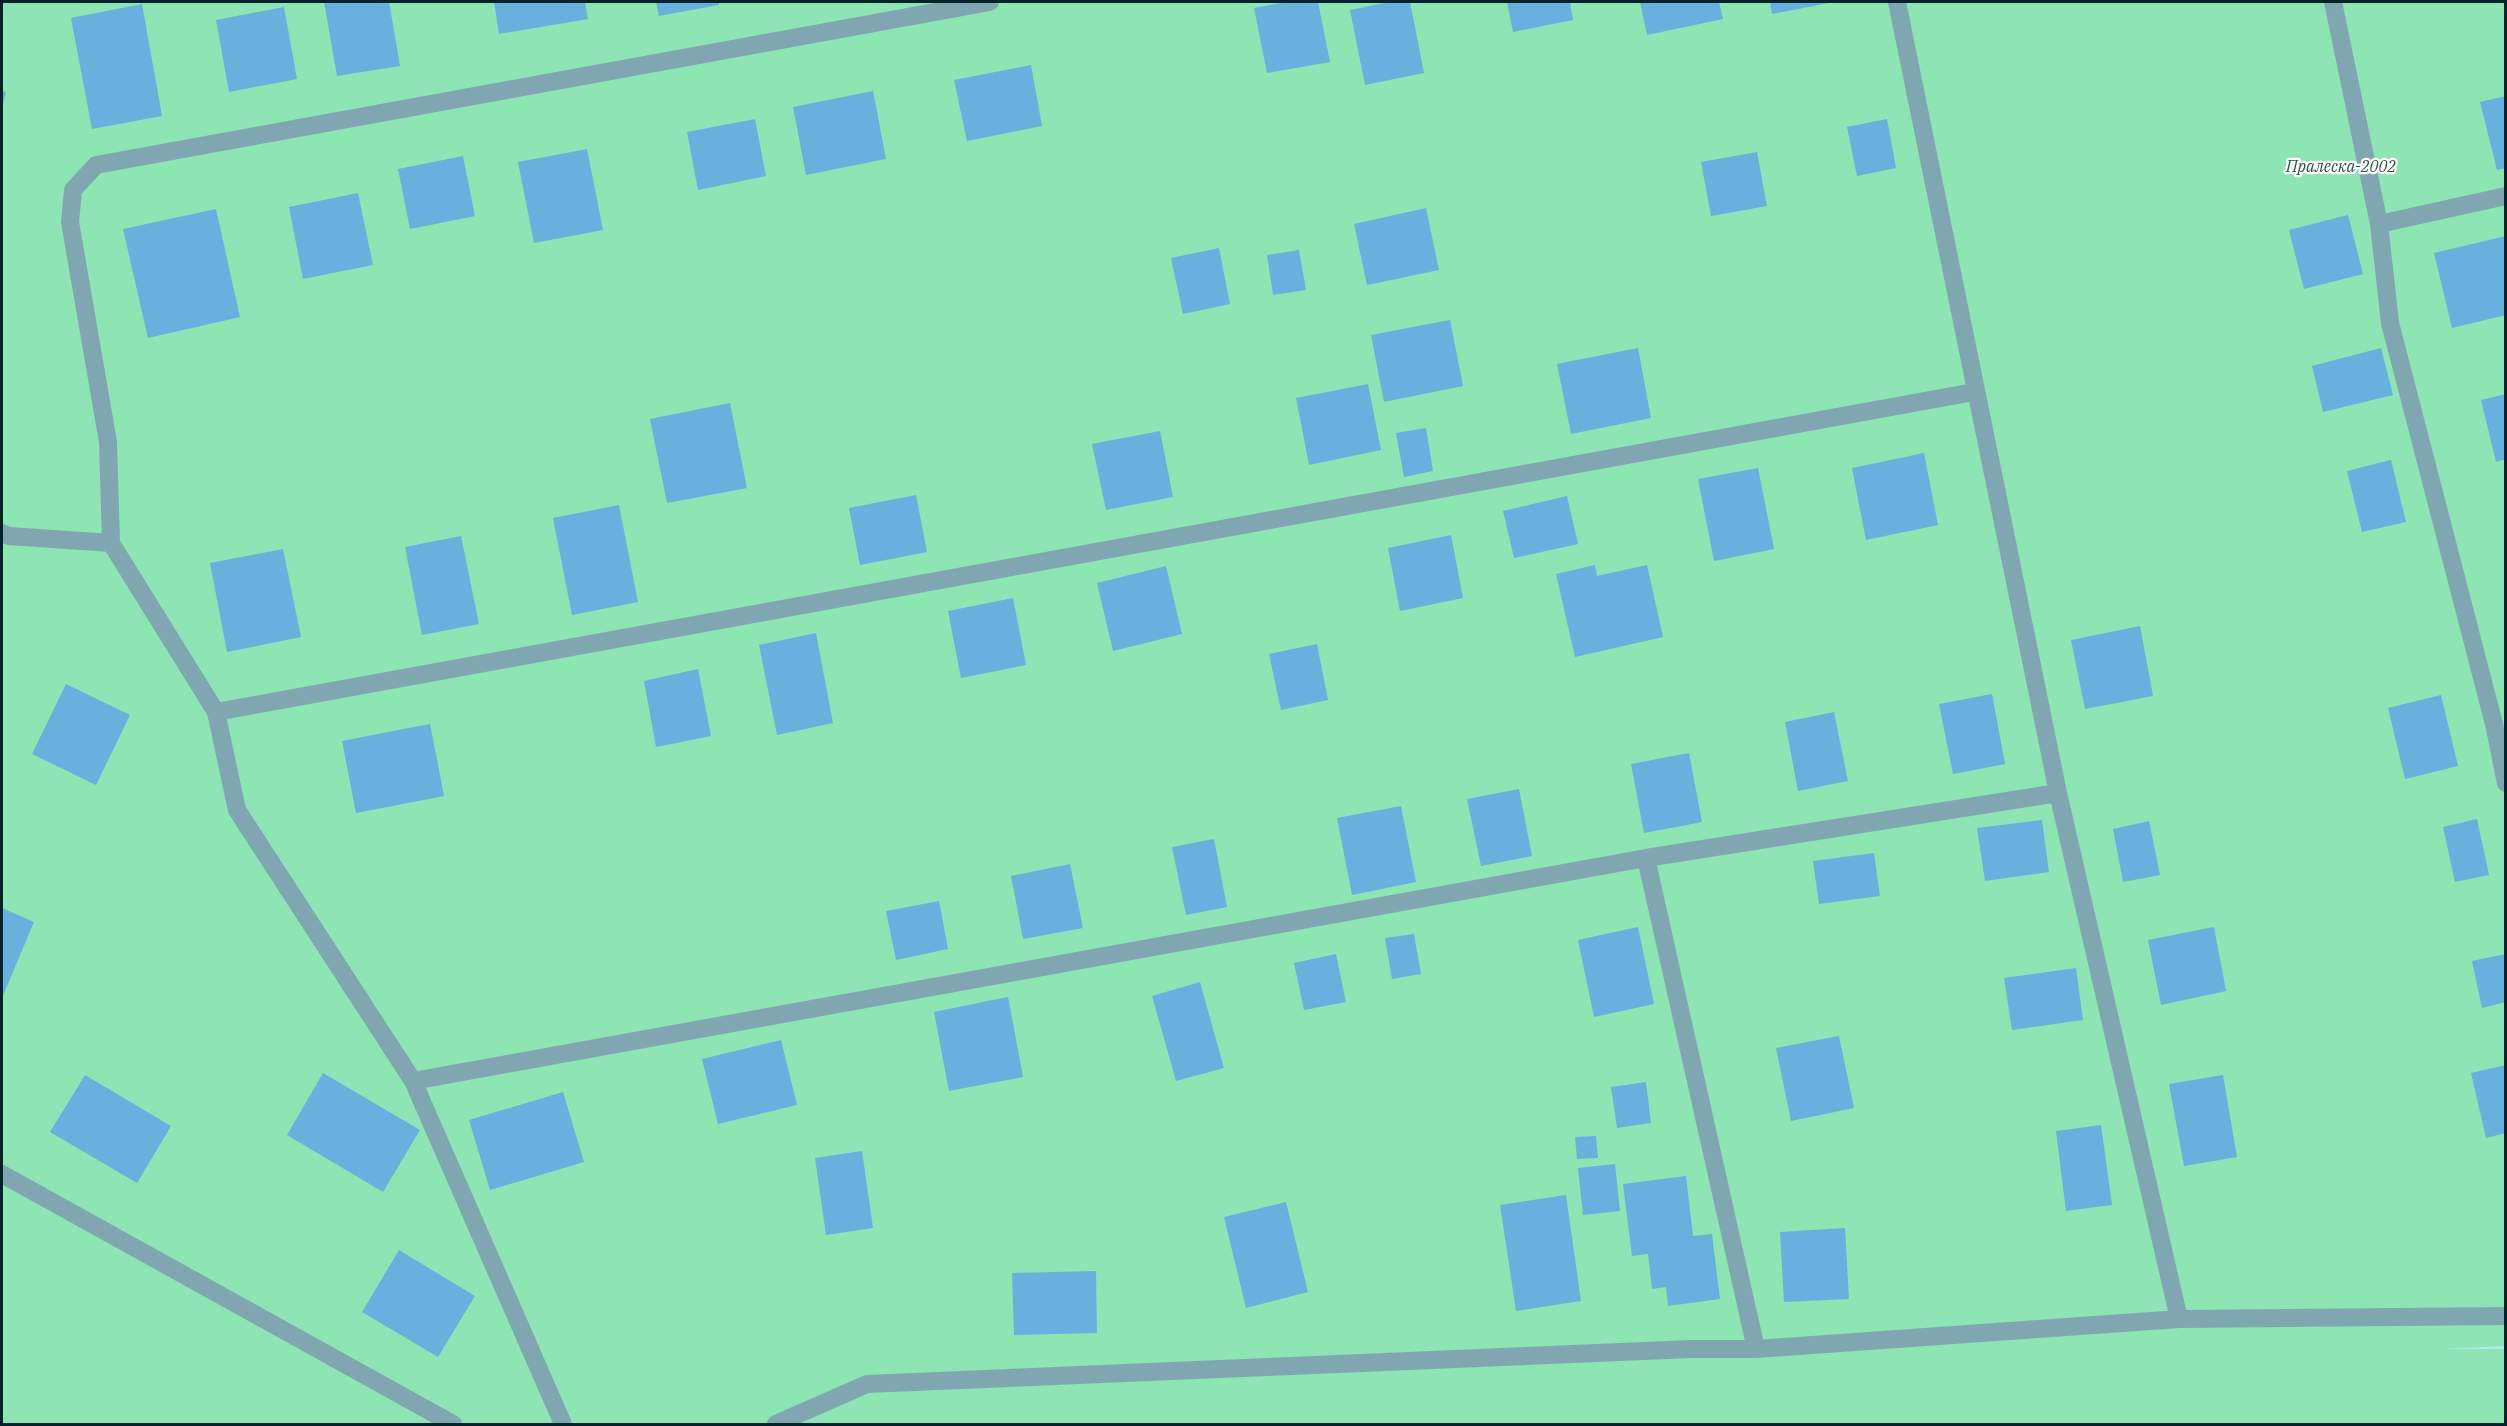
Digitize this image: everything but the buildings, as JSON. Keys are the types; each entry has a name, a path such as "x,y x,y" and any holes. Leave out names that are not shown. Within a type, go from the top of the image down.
{"street":[{"path":"563,1425 413,1081 237,810 216,712 111,543 108,442 70,222 73,190 96,165 990,2"},
{"path":"1897,2 1974,392 2058,792 2179,1319"},
{"path":"2333,2 2379,224 2390,323 2494,724 2505,783"},
{"path":"2379,224 2505,196"},
{"path":"216,712 1974,392"},
{"path":"2,533 9,536 111,543"},
{"path":"413,1081 1646,858 2058,792"},
{"path":"1646,858 1756,1348"},
{"path":"2,1174 453,1425"},
{"path":"776,1425 867,1384 1679,1349 1756,1348 2179,1319 2505,1316"}],"green space":[{"name":"Пралеска-2002","path":"2,2 2505,2 2506,1346 2443,1349 2505,1349 2505,1424 2,1424"}]}
